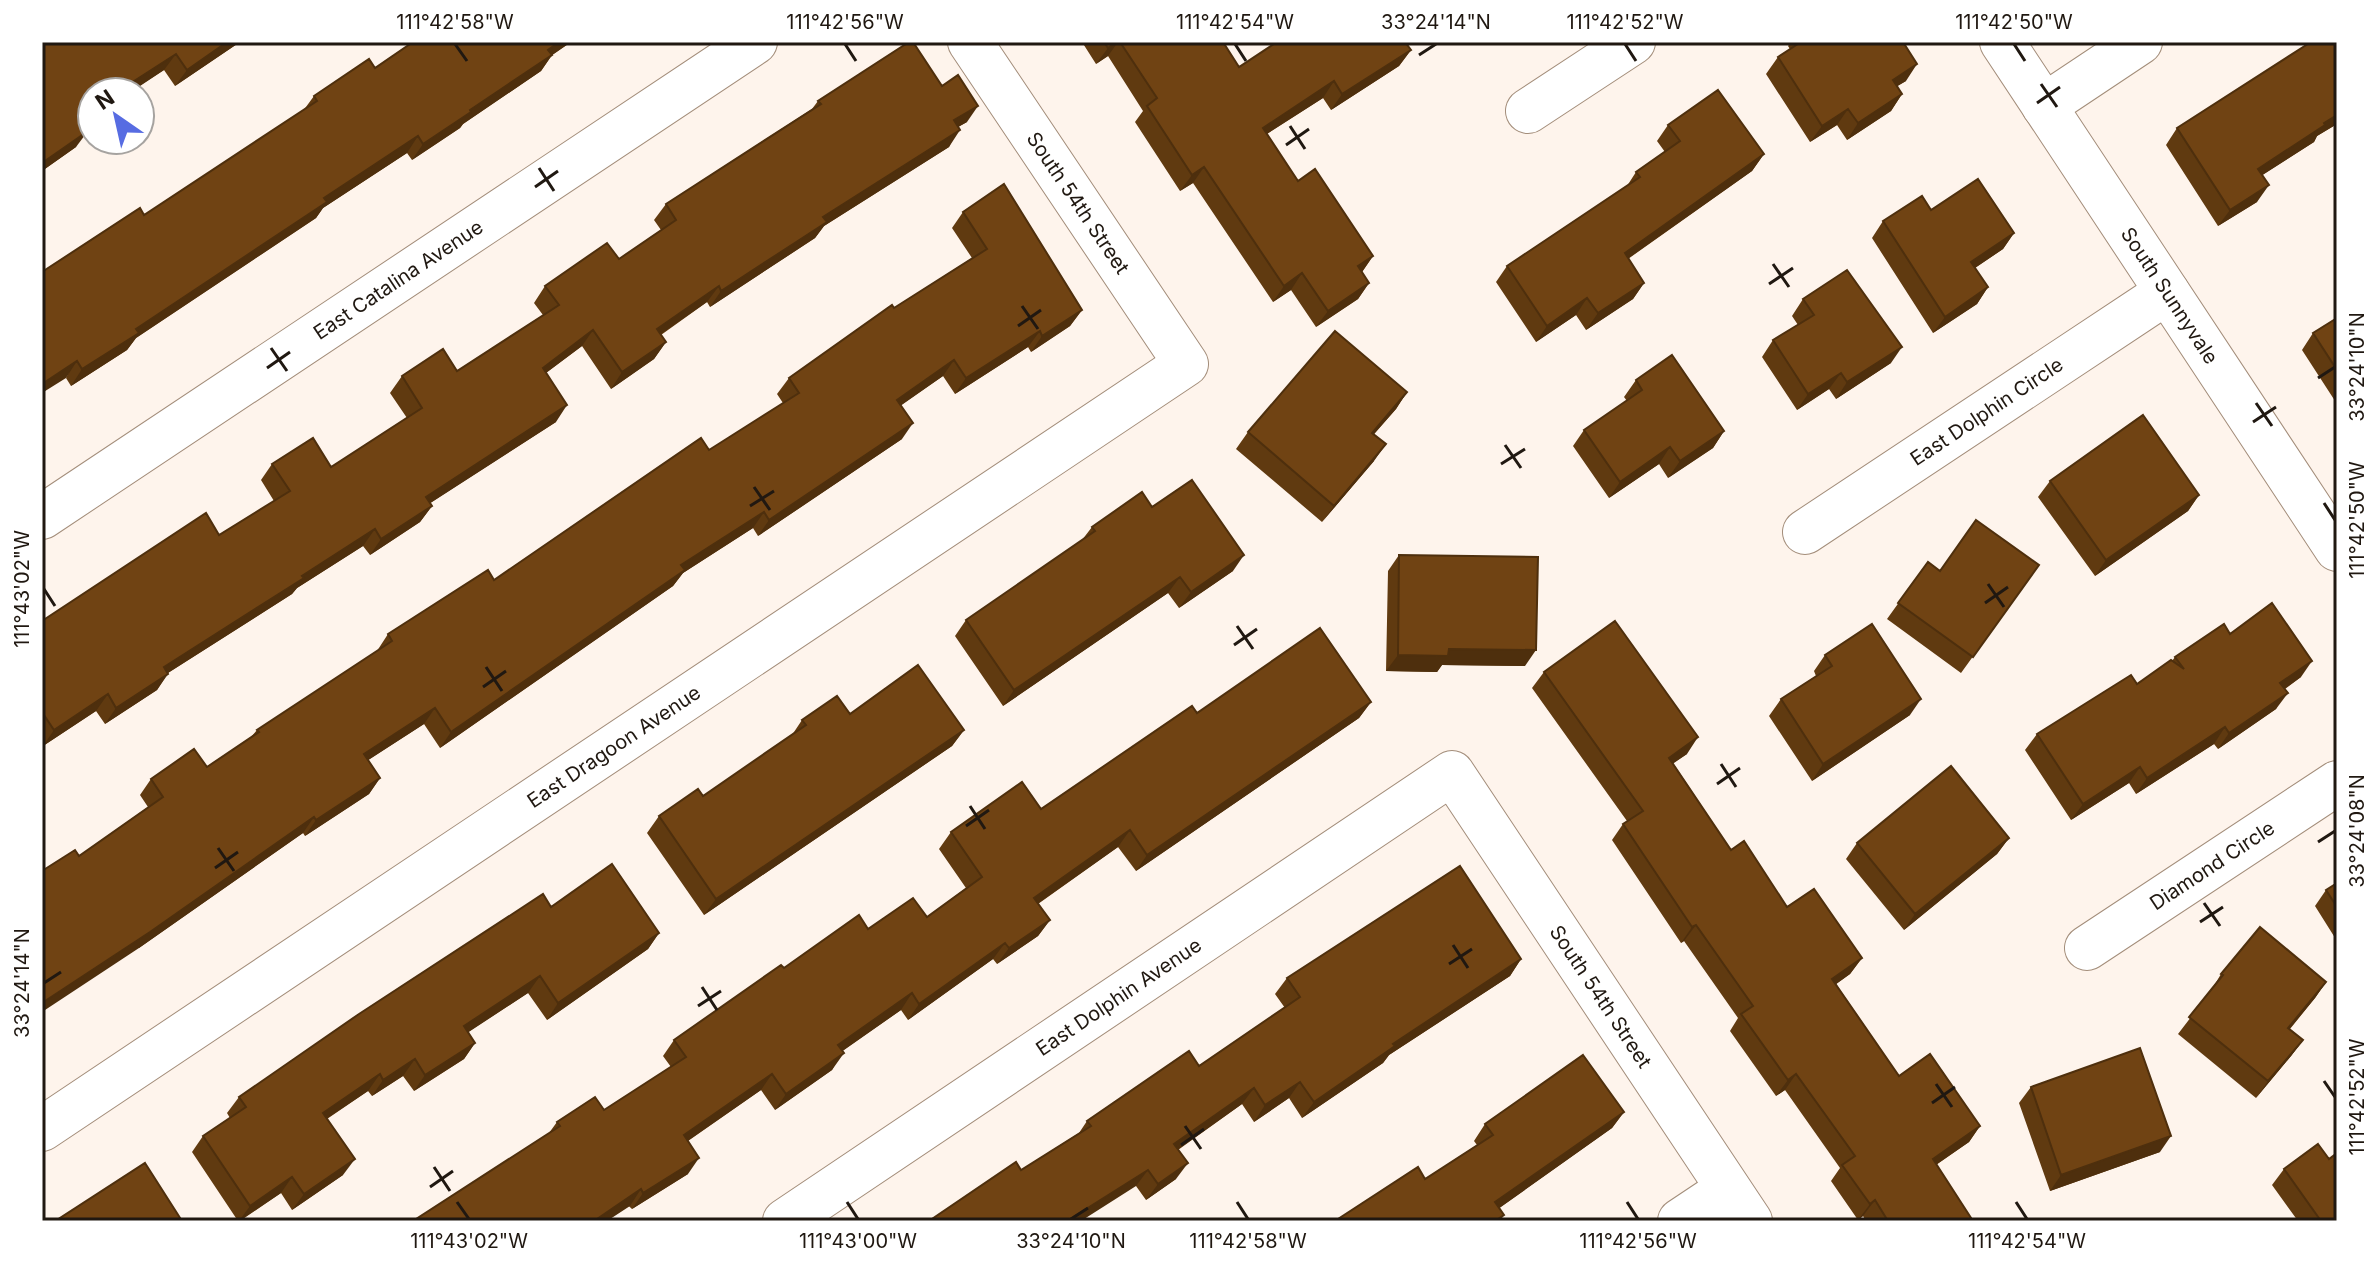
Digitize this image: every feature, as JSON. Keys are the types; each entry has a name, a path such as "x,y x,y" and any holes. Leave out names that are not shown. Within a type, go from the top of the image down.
{"street":[{"name":"East Catalina Avenue","path":"42,517 755,42"},
{"name":"South 54th Street","path":"970,42 1186,364"},
{"path":"1528,111 1633,42"},
{"name":"South Sunnyvale","path":"2002,42 2337,549"},
{"path":"2044,106 2140,42"},
{"name":"East Dolphin Circle","path":"1805,532 2167,292"},
{"name":"East Dragoon Avenue","path":"42,1129 1186,364"},
{"name":"South 54th Street","path":"1452,773 1739,1205"},
{"name":"East Dolphin Avenue","path":"785,1221 1452,773"},
{"name":"Diamond Circle","path":"2087,948 2337,783"},
{"path":"1680,1221 1739,1205"}],"building":[{"path":"42,42 227,42 187,70 176,54 142,76 76,76 76,139 42,163"},
{"path":"413,42 559,42 548,50 552,55 471,112 423,144 418,136 324,198 327,202 136,329 139,333 82,369 77,361 42,384 42,272 140,208 144,215 317,101 314,96 369,59 375,68"},
{"path":"913,42 942,86 958,75 978,106 954,120 960,130 823,217 827,222 721,291 719,286 657,329 666,342 622,372 593,330 543,368 567,405 426,497 432,506 381,539 375,529 164,667 168,674 116,708 108,694 54,730 42,712 42,621 206,513 219,535 290,491 272,464 313,438 331,467 422,408 402,376 443,349 457,371 559,305 545,286 607,243 619,259 676,220 666,204 821,104 818,101"},
{"path":"1120,42 1223,42 1239,67 1277,42 1405,42 1411,50 1342,94 1334,81 1263,128 1298,181 1315,169 1373,256 1358,266 1369,283 1328,311 1302,273 1284,286 1204,167 1192,175 1147,106 1157,98"},
{"path":"1801,42 1903,42 1917,64 1893,80 1902,94 1858,123 1848,109 1822,126 1778,57"},
{"path":"2311,42 2337,42 2337,115 2258,169 2269,185 2230,210 2177,128"},
{"path":"1718,90 1764,154 1625,253 1644,283 1598,313 1587,298 1547,326 1507,266 1640,177 1636,172 1680,141 1668,125"},
{"path":"1978,179 2014,233 1971,262 1988,287 1945,317 1883,221 1922,196 1931,210"},
{"path":"1004,184 1082,310 1042,336 1040,331 966,378 954,360 897,400 913,423 769,520 764,512 681,565 685,570 451,732 435,708 364,754 380,778 316,820 314,817 42,1003 42,871 75,850 79,856 163,797 151,779 194,749 207,767 259,732 257,730 392,641 388,634 488,570 494,580 701,438 709,450 799,393 789,378 892,305 894,308 987,249 963,212"},
{"path":"1847,270 1902,347 1847,382 1841,373 1808,394 1773,340 1814,315 1803,299"},
{"path":"2337,318 2337,370 2313,333"},
{"path":"1335,331 1407,392 1372,433 1386,444 1334,506 1248,432"},
{"path":"1672,355 1724,431 1680,461 1670,447 1620,482 1584,430 1642,390 1636,380"},
{"path":"2143,415 2199,495 2106,560 2050,481"},
{"path":"1192,480 1244,555 1191,592 1180,577 1014,690 966,620 1095,531 1092,527 1142,492 1152,507"},
{"path":"1976,520 2039,565 1973,657 1898,603 1928,562 1940,571"},
{"path":"1399,555 1538,557 1536,650 1449,649 1448,656 1398,655"},
{"path":"2272,603 2312,661 2280,683 2288,693 2229,733 2225,727 2147,778 2140,767 2083,804 2037,734 2131,675 2137,684 2171,660 2184,669 2175,657 2224,624 2230,634"},
{"path":"1615,621 1698,737 1669,758 1731,850 1744,841 1787,907 1814,889 1862,958 1832,979 1899,1076 1930,1054 1980,1126 1933,1159 1973,1221 1888,1221 1875,1200 1870,1204 1842,1165 1855,1156 1796,1074 1788,1080 1741,1014 1753,1006 1696,925 1692,927 1623,824 1643,811 1544,672"},
{"path":"1872,624 1921,699 1823,764 1781,699 1832,666 1825,655"},
{"path":"1320,628 1371,702 1147,855 1130,830 1034,898 1050,920 1009,948 1005,943 919,1004 912,993 838,1045 844,1053 786,1094 772,1074 684,1135 699,1158 643,1193 641,1189 594,1221 413,1221 560,1126 557,1122 595,1097 604,1110 686,1057 674,1040 859,915 868,929 913,898 927,917 982,877 951,832 1022,782 1041,809 1192,706 1197,713"},
{"path":"918,665 964,730 716,899 659,816 698,789 703,796 806,725 802,720 837,696 850,714"},
{"path":"1951,766 2009,838 1915,914 1857,843"},
{"path":"612,864 659,933 558,1003 540,976 464,1026 475,1043 425,1075 415,1059 383,1080 380,1074 323,1113 355,1159 304,1194 292,1177 250,1206 203,1136 246,1107 239,1097 543,894 551,907"},
{"path":"1460,866 1521,959 1393,1044 1395,1046 1314,1102 1300,1082 1265,1105 1254,1088 1174,1144 1188,1163 1158,1184 1148,1170 1067,1221 929,1221 1016,1162 1021,1170 1091,1126 1087,1121 1189,1051 1199,1066 1300,997 1287,978"},
{"path":"2337,883 2337,907 2326,890"},
{"path":"2260,927 2326,982 2288,1028 2303,1040 2268,1081 2189,1017"},
{"path":"2140,1048 2171,1136 2061,1175 2031,1087"},
{"path":"1583,1055 1624,1112 1495,1202 1504,1215 1495,1221 1335,1221 1418,1167 1425,1179 1493,1135 1485,1124"},
{"path":"2318,1144 2329,1159 2337,1153 2337,1221 2321,1221 2284,1169"},
{"path":"145,1163 182,1221 57,1220"}]}
